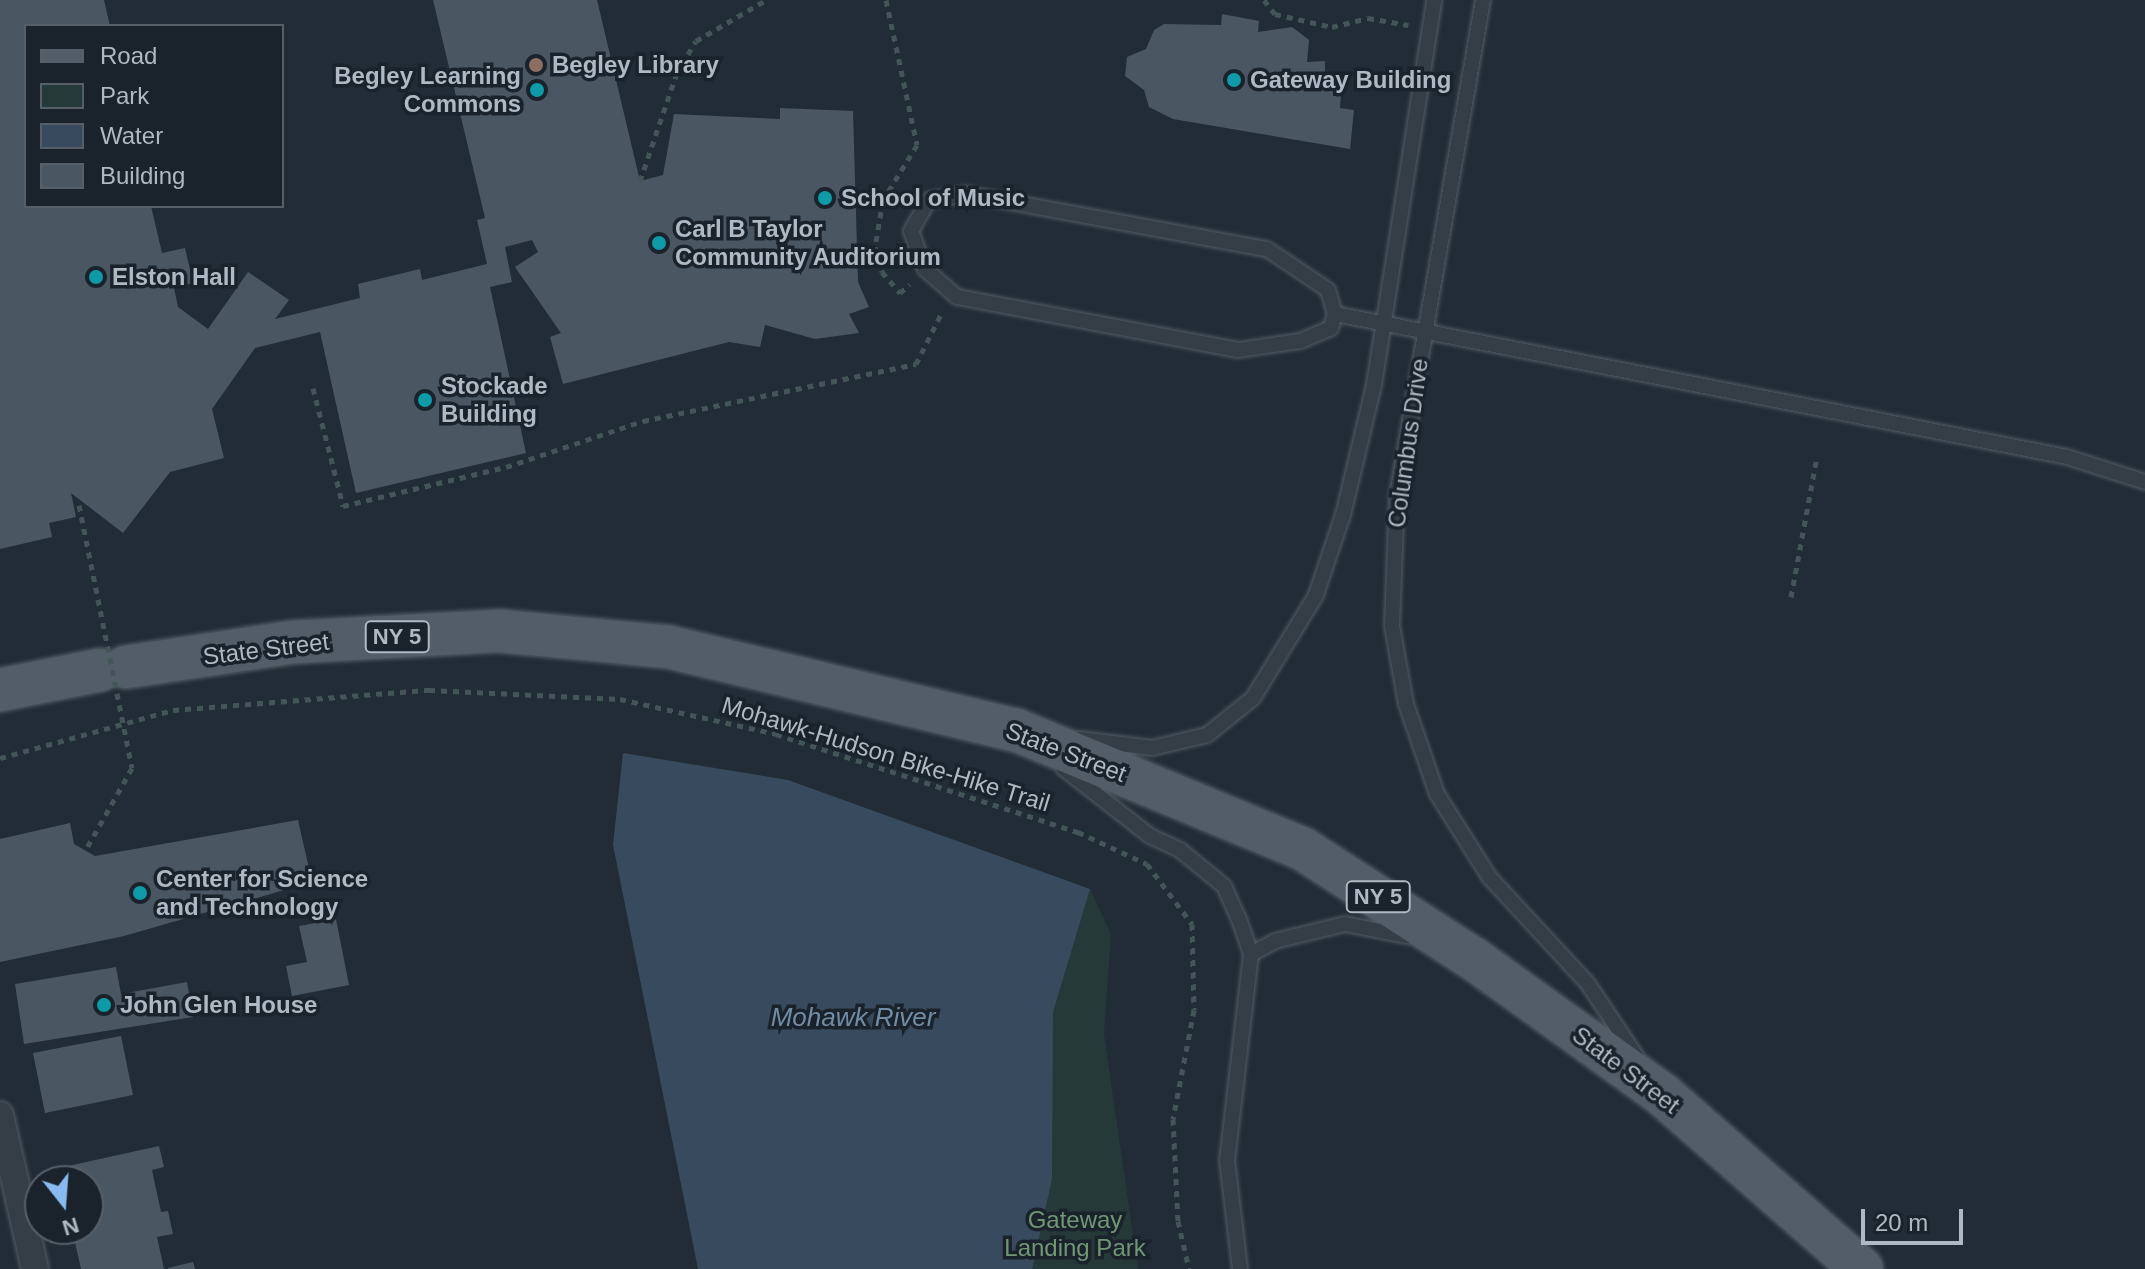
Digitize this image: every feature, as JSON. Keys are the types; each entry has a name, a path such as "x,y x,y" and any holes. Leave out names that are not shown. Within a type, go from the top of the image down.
{"main road":[{"name":"State Street","path":"0,690 113,668 294,642 500,631 669,647 1016,730 1303,849 1474,959 1663,1095 1862,1269"}],"street":[{"path":"0,1115 35,1269"}],"lane":[{"name":"Columbus Drive","path":"1016,730 1152,748 1207,735 1253,698 1316,595 1343,515 1385,324 1434,0"},
{"name":"Columbus Drive","path":"1483,0 1425,333 1394,541 1392,626 1406,704 1437,794 1490,878 1588,984 1663,1095"},
{"path":"966,194 1267,249 1328,290 1335,314 1331,328 1300,341 1238,350 957,297 925,269 911,231 929,200 966,194"},
{"path":"1335,314 2067,457 2145,482"},
{"path":"1016,730 1150,836 1180,850 1224,886 1251,954 1227,1160 1240,1269"},
{"path":"1251,954 1275,941 1345,924 1396,932 1474,959"}],"path":[{"path":"640,181 676,75 696,41 766,0"},
{"path":"886,0 917,145 883,200 875,247 882,272 900,293 925,269"},
{"path":"1264,0 1275,14 1332,27 1368,18 1418,27"},
{"path":"313,388 343,506 506,467 643,421 916,364 940,320 947,288"},
{"path":"1791,597 1817,457"},
{"path":"79,505 132,768 85,851"},
{"name":"Mohawk-Hudson Bike-Hike Trail","path":"0,758 173,710 429,690 620,699 776,734 1078,832 1147,864 1192,924 1194,1010 1173,1119 1178,1221 1189,1269"}],"green space":[{"name":"Gateway Landing Park","path":"1058,878 1090,889 1111,934 1104,1034 1138,1269 860,1269"}],"water":[{"name":"Mohawk River","path":"623,753 788,780 1090,889 1053,1012 1052,1179 1032,1269 698,1269 613,845"}],"building":[{"path":"0,0 104,0 110,24 24,24 24,208 151,208 162,253 185,248 193,283 174,288 178,307 208,329 248,272 289,300 275,319 360,298 358,284 420,269 422,280 487,264 477,220 485,218 433,0 597,0 640,181 663,175 674,114 780,119 780,108 853,111 858,282 869,307 849,314 859,333 815,339 765,325 760,347 729,342 563,384 550,337 561,333 515,267 538,252 532,240 505,247 512,282 490,287 526,453 356,493 320,332 255,348 212,409 224,458 170,472 123,533 71,493 76,517 49,523 52,537 0,549"},
{"name":"Gateway Building","path":"1222,14 1259,21 1258,32 1292,27 1309,40 1307,62 1325,61 1325,77 1342,79 1340,108 1354,110 1350,149 1173,119 1149,107 1144,90 1125,76 1127,57 1146,49 1154,30 1164,24 1221,25"},
{"name":"Center for Science and Technology","path":"298,820 312,882 124,936 0,962 0,839 70,823 74,844 95,856"},
{"path":"336,919 349,985 292,996 286,966 307,962 299,926"},
{"name":"John Glen House","path":"116,967 121,994 187,982 193,1017 24,1044 15,984"},
{"path":"121,1036 133,1095 45,1113 33,1053"},
{"path":"159,1146 164,1167 152,1170 161,1212 168,1211 173,1234 157,1237 164,1269 81,1269 76,1245 104,1245 104,1165 73,1165"},
{"path":"193,1262 195,1269 168,1269 168,1268"}],"place":[{"name":"Begley Library","path":"536,65"},
{"name":"Gateway Building","path":"1234,80"},
{"name":"Begley Learning Commons","path":"537,90"},
{"name":"School of Music","path":"825,198"},
{"name":"Carl B Taylor Community Auditorium","path":"659,243"},
{"name":"Elston Hall","path":"96,277"},
{"name":"Stockade Building","path":"425,400"},
{"name":"Center for Science and Technology","path":"140,893"},
{"name":"John Glen House","path":"104,1005"}]}
